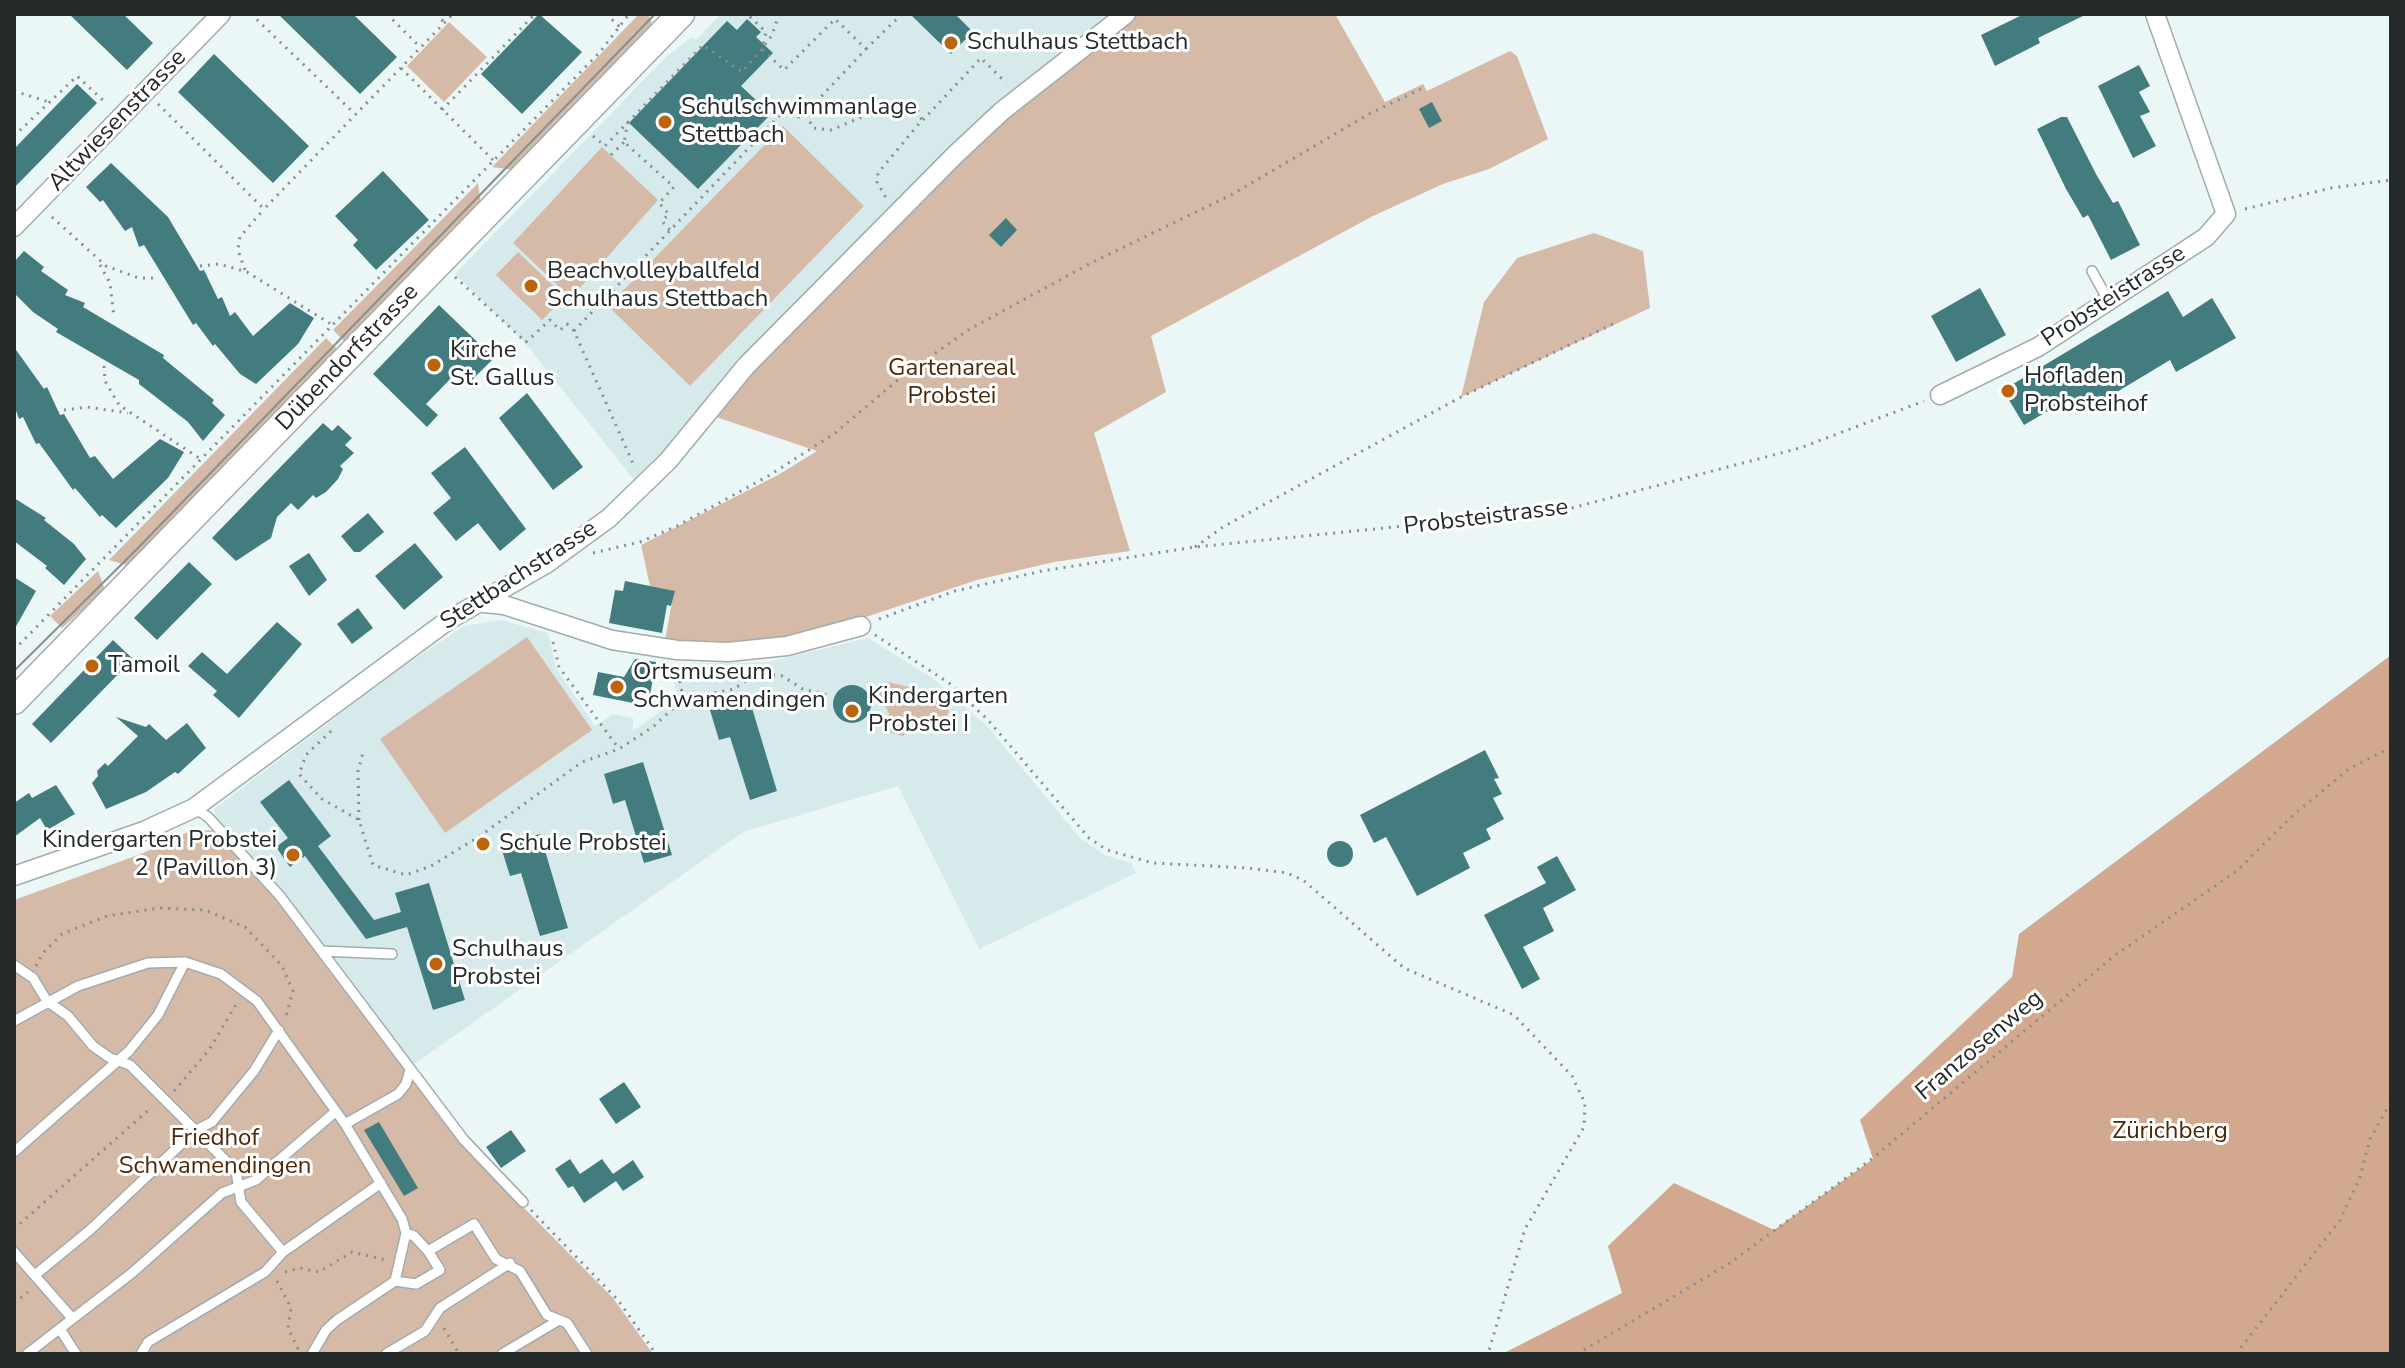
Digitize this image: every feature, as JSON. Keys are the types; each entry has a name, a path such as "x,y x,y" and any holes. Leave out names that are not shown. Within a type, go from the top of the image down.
{"street":[{"name":"Altwiesenstrasse","path":"14,227 221,14"},
{"name":"Stettbachstrasse","path":"14,876 144,831 194,808 447,621 484,603 569,549 647,484 746,366 955,155 1020,97 1126,14"},
{"path":"2155,14 2226,214"},
{"name":"Dübendorfstrasse","path":"14,701 674,16"},
{"name":"Probsteistrasse","path":"1940,395 2025,354 2206,237 2226,214"},
{"path":"484,603 504,605 612,640 677,650 728,652 787,646 861,626"}],"lane":[{"path":"2092,271 2108,300"},
{"path":"194,808 208,817 280,896 464,1140 523,1202"},
{"path":"321,951 392,954"},
{"path":"14,1152 119,1060 158,1015 185,962"},
{"path":"14,1021 47,1001 117,971 148,963 185,962 221,974 245,989 279,1030 345,1124 402,1219 406,1233 395,1281"},
{"path":"14,965 33,978 47,1001 68,1016 102,1053 130,1065 236,1171 241,1202 283,1252"},
{"path":"37,1278 196,1130 212,1122 235,1096 279,1030"},
{"path":"345,1124 398,1094 406,1084 410,1070"},
{"path":"27,1354 132,1273 222,1193 256,1180 335,1112"},
{"path":"145,1353 148,1342 265,1272 283,1252 381,1183"},
{"path":"428,1251 474,1224 496,1259 510,1263 520,1271 547,1315 567,1323 587,1354"},
{"path":"312,1354 326,1330 337,1320 395,1281 416,1284 440,1270 428,1251 414,1236 406,1233"},
{"path":"14,1252 72,1318"},
{"path":"386,1354 425,1331 440,1308 510,1263"},
{"path":"502,1354 559,1320"},
{"path":"60,1329 76,1354"}],"path":[{"path":"251,14 356,115"},
{"path":"387,14 421,48"},
{"path":"436,14 444,23"},
{"path":"247,272 240,262 240,237 453,14"},
{"path":"442,110 535,14"},
{"path":"606,14 621,28"},
{"path":"14,650 494,161 621,28 629,14"},
{"path":"747,14 766,32 762,49"},
{"path":"593,136 605,146 703,45 742,72 772,35 779,14"},
{"path":"762,49 784,70 839,14"},
{"path":"574,331 785,110 801,118 902,14"},
{"path":"835,19 866,49"},
{"path":"898,214 881,192 878,173 922,120 981,58 1020,97"},
{"path":"401,68 494,161"},
{"path":"14,136 77,76 112,109"},
{"path":"587,555 640,542 677,526 770,475 835,433 899,379 968,330 1091,263 1231,195 1369,114 1421,89"},
{"path":"14,91 49,102"},
{"path":"154,100 264,209"},
{"path":"816,102 810,112 809,123 822,130 837,128 900,101 911,103 922,120"},
{"path":"611,155 624,142 628,122"},
{"path":"624,142 674,187 659,203 669,214 662,221 670,230"},
{"path":"2226,214 2331,188 2391,180"},
{"path":"46,210 98,261 110,283 114,317"},
{"path":"98,261 129,275 155,278"},
{"path":"200,266 219,264 247,272 334,326"},
{"path":"451,273 526,342 550,320 560,330 567,324 574,331 630,461 647,484"},
{"path":"1195,547 1223,527 1461,397 1615,323"},
{"path":"104,366 111,396 128,413 202,460"},
{"name":"Probsteistrasse","path":"861,626 955,591 1042,571 1195,547 1564,510 1800,448 1940,395"},
{"path":"64,410 87,407 128,413"},
{"path":"861,626 949,683 988,720 1089,838 1127,857 1153,863 1248,868 1287,873 1303,880 1404,968 1514,1015 1572,1076 1585,1103 1584,1127 1525,1229 1488,1354"},
{"path":"551,631 559,667 619,749"},
{"path":"364,749 358,771 359,820 373,865 406,875 431,866 480,836 582,762 619,749 654,726 683,699 734,689 757,673 761,660"},
{"path":"677,661 683,699"},
{"path":"757,673 782,676 803,689 830,696"},
{"path":"326,721 331,729 329,735 306,755 299,774 322,799 359,820"},
{"name":"Franzosenweg","path":"1577,1354 1730,1263 1873,1158 2114,956 2238,870 2293,815 2349,769 2391,747"},
{"path":"33,978 42,954 52,942 107,916 159,908 205,910 245,927 282,966 293,991 279,1030"},
{"path":"14,1229 113,1145 163,1097 174,1091 209,1050 245,989"},
{"path":"2236,1354 2340,1220 2360,1177 2370,1139 2391,1102"},
{"path":"523,1202 618,1300 656,1354"},
{"path":"297,1347 288,1328 291,1308 275,1271 300,1268 319,1272 352,1252 399,1264"},
{"path":"14,1303 37,1278"},
{"path":"434,1317 459,1354"}],"shaded area":[{"path":"721,14 1118,14 664,458 635,481 525,343 455,274 667,56 692,37 696,40"},
{"name":"Schule Probstei","path":"501,620 548,633 556,668 595,726 613,714 633,718 633,731 677,700 671,664 768,662 868,638 934,679 989,728 1080,838 1105,855 1131,863 1136,873 979,949 898,786 743,832 413,1065 284,894 215,817 214,809 404,666 464,626"}],"green space":[{"path":"639,14 648,14 652,23 648,31 514,170 492,167"},
{"name":"Gartenareal Probstei","path":"1138,14 1335,14 1385,102 1423,84 1427,91 1510,51 1517,56 1548,139 1489,169 1443,184 1373,216 1151,336 1166,392 1094,433 1130,551 1054,562 977,580 857,620 777,639 720,643 665,640 674,591 650,586 641,545 778,475 817,451 710,415 960,159 1006,116"},
{"path":"449,22 487,57 444,102 407,66"},
{"path":"783,126 864,206 690,386 608,306"},
{"path":"602,147 658,200 571,298 513,243"},
{"path":"478,183 481,204 345,342 333,330"},
{"path":"1594,233 1643,251 1650,308 1461,397 1484,302 1517,258"},
{"name":"Beachvolleyballfeld Schulhaus Stettbach","path":"518,252 565,297 542,320 496,275"},
{"path":"326,338 341,353 129,566 109,560"},
{"path":"98,571 105,590 62,628 50,616"},
{"path":"527,637 592,730 445,833 380,739"},
{"name":"Zürichberg","path":"2391,655 2391,1354 1502,1354 1622,1293 1608,1246 1674,1183 1774,1230 1873,1159 1860,1120 2012,977 2019,934"},
{"path":"888,682 934,693 949,709 947,717 936,723 920,723 903,736 891,733 887,723 889,714 878,691"},
{"name":"Friedhof Schwamendingen","path":"212,830 276,899 460,1143 613,1298 653,1354 14,1354 14,900 141,854 188,832"}],"building":[{"path":"69,14 123,14 153,43 127,70"},
{"path":"278,14 353,14 397,57 360,94"},
{"path":"539,14 582,52 522,114 481,74"},
{"name":"Schulhaus Stettbach","path":"910,14 955,14 973,32 951,54"},
{"path":"2024,14 2087,14 2038,38 2040,43 1995,66 1981,35"},
{"path":"747,19 761,32 756,37 773,53 741,86 771,114 698,189 629,123 727,21 737,30"},
{"path":"214,54 309,146 273,183 178,92"},
{"path":"2139,65 2150,86 2139,92 2150,112 2140,116 2156,146 2133,158 2098,86"},
{"path":"77,84 97,103 14,188 14,149"},
{"path":"1432,102 1442,121 1429,128 1419,109"},
{"path":"2067,117 2096,174 2113,203 2118,201 2140,245 2111,260 2088,215 2083,218 2066,189 2037,129"},
{"path":"111,163 168,217 200,271 204,270 218,299 222,297 230,316 235,312 253,336 290,303 314,318 298,344 256,384 240,374 196,323 193,325 144,245 139,247 132,227 125,231 103,200 100,202 86,187"},
{"path":"383,171 429,220 376,270 353,245 358,240 335,216"},
{"path":"1006,218 1017,230 1001,247 989,235"},
{"path":"24,251 44,267 41,271 68,290 65,295 85,303 83,307 164,355 163,358 214,400 212,403 225,415 203,441 188,422 139,384 139,380 56,332 58,329 33,312 14,293 14,262"},
{"path":"1980,288 2006,335 1956,362 1931,316"},
{"path":"2168,291 2183,317 2212,298 2236,338 2176,372 2170,360 2082,413 2072,397 2024,425 2003,390"},
{"name":"Kirche St. Gallus","path":"439,305 494,358 468,384 457,372 426,404 438,415 427,427 373,374"},
{"path":"14,347 44,389 47,387 60,415 64,414 90,458 95,456 113,479 160,439 184,452 168,478 116,528 102,515 100,517 75,488 73,490 39,443 36,444 23,417 19,419 14,405"},
{"path":"527,393 583,467 553,490 499,418"},
{"path":"323,423 332,431 338,425 352,438 345,445 354,453 340,466 343,469 338,479 326,492 316,498 313,495 298,510 291,503 277,517 271,538 236,561 212,538"},
{"path":"465,447 526,529 500,551 478,523 456,541 433,513 451,498 431,473"},
{"path":"14,498 46,518 44,520 74,544 86,559 64,585 45,568 47,566 14,541"},
{"path":"368,513 384,532 360,552 354,552 341,536"},
{"path":"415,543 443,577 404,610 375,576"},
{"path":"309,553 327,580 309,596 289,566"},
{"path":"189,562 212,584 157,640 134,618"},
{"path":"14,577 36,591 14,630"},
{"path":"625,581 675,591 671,606 667,605 662,633 609,623 615,590 623,591"},
{"path":"358,608 373,628 352,644 337,624"},
{"path":"277,622 302,644 239,718 213,695 217,691 188,666 202,652 227,674"},
{"path":"113,640 133,659 51,743 32,724"},
{"path":"635,659 656,662 648,706 593,695 598,672 624,677"},
{"name":"Kindergarten Probstei I","path":"852,685 866,690 871,704 866,718 852,723 838,718 833,704 838,690"},
{"path":"749,698 777,791 750,800 730,737 719,740 710,710"},
{"path":"116,717 146,727 149,724 166,740 187,723 206,748 178,774 175,772 146,792 106,809 92,783 98,776 97,771 105,763 108,766 138,736"},
{"path":"1485,750 1499,778 1494,779 1502,794 1493,798 1504,819 1486,829 1491,839 1463,853 1470,868 1417,896 1386,837 1374,843 1360,815"},
{"path":"643,762 672,855 644,863 625,800 613,804 604,774"},
{"path":"289,780 331,836 318,846 374,920 401,912 395,893 429,883 465,1000 433,1010 407,927 366,939 305,856 290,867 276,847 288,838 260,802"},
{"path":"56,785 75,814 47,830 40,818 14,837 14,803 29,793 32,798"},
{"path":"540,834 568,928 540,936 521,873 510,876 501,847"},
{"path":"1340,841 1349,845 1353,854 1349,863 1340,867 1331,863 1327,854 1331,845"},
{"path":"1557,856 1576,890 1543,908 1554,931 1523,947 1540,979 1522,989 1484,915 1546,883 1537,867"},
{"path":"624,1082 641,1107 616,1124 599,1099"},
{"path":"379,1122 418,1188 404,1196 364,1130"},
{"path":"511,1130 526,1151 501,1168 486,1147"},
{"path":"570,1159 580,1174 602,1159 613,1174 633,1160 644,1177 623,1191 616,1181 584,1203 573,1186 568,1188 555,1169"}],"tram line":[{"path":"14,671 138,548 655,14"}],"place":[{"name":"Schulhaus Stettbach","path":"951,43"},
{"name":"Schulschwimmanlage Stettbach","path":"665,122"},
{"name":"Beachvolleyballfeld Schulhaus Stettbach","path":"531,286"},
{"name":"Kirche St. Gallus","path":"434,365"},
{"name":"Hofladen Probsteihof","path":"2008,391"},
{"name":"Tamoil","path":"92,666"},
{"name":"Ortsmuseum Schwamendingen","path":"617,687"},
{"name":"Kindergarten Probstei I","path":"852,711"},
{"name":"Schule Probstei","path":"483,844"},
{"name":"Kindergarten Probstei 2 (Pavillon 3)","path":"293,855"},
{"name":"Schulhaus Probstei","path":"436,964"}]}
